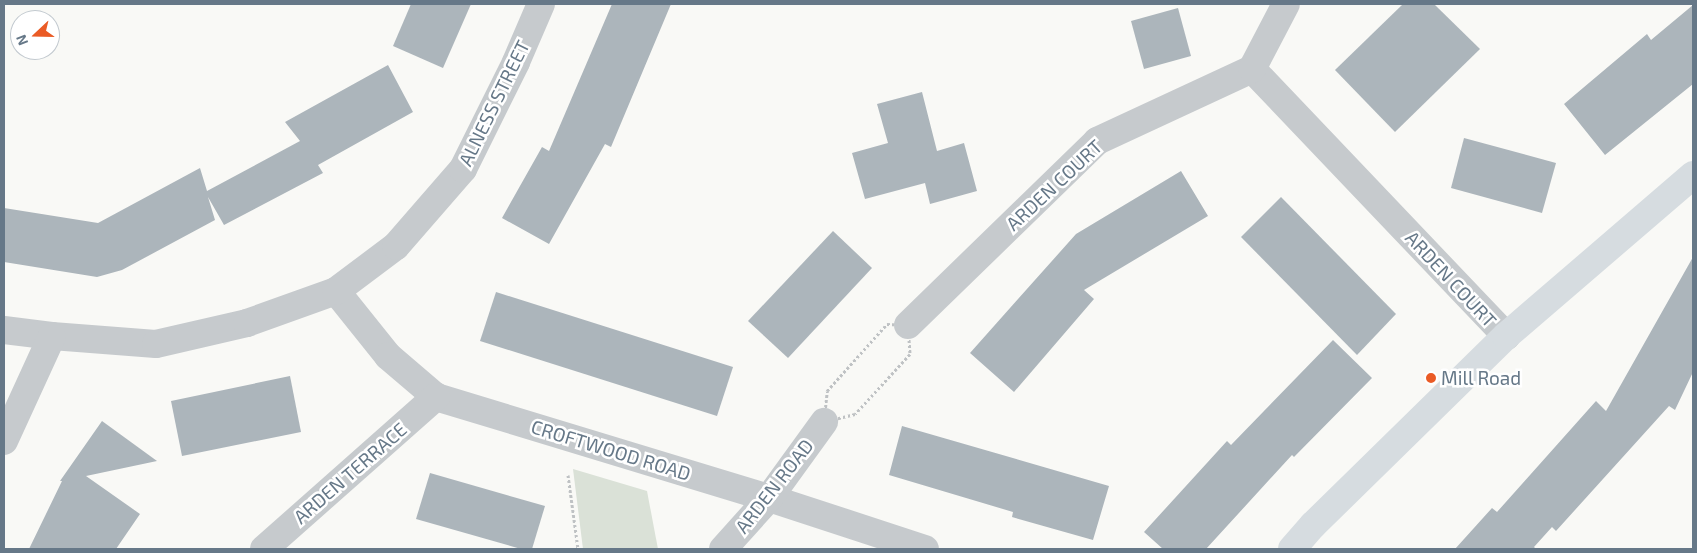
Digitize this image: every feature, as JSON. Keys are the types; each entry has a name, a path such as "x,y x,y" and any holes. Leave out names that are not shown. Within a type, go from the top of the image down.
{"main road":[{"path":"1292,549 1312,524 1506,336 1693,175"}],"street":[{"name":"ALNESS STREET","path":"4,330 52,336 156,344 247,323 336,291 396,246 463,169 516,62 541,4"},
{"path":"1252,69 1286,4"},
{"name":"ARDEN COURT","path":"908,325 1097,140 1252,69 1506,336"},
{"name":"CROFTWOOD ROAD","path":"336,291 388,356 436,397 769,498 925,549"},
{"path":"4,442 52,336"},
{"name":"ARDEN TERRACE","path":"264,549 436,397"},
{"name":"ARDEN ROAD","path":"723,549 769,498 824,422"}],"path":[{"path":"887,324 908,325 910,354 855,414 824,422 827,391 887,324"},
{"path":"562,435 578,549"}],"shaded area":[{"path":"573,469 647,491 658,549 583,549"}],"building":[{"path":"411,4 471,4 443,68 393,46"},
{"path":"612,4 671,4 611,147 605,144 549,244 502,218 542,147 549,151"},
{"path":"1403,4 1434,4 1480,49 1395,132 1335,70"},
{"path":"1693,5 1693,84 1605,155 1564,104 1647,34 1651,40"},
{"path":"1178,8 1191,56 1144,69 1131,21"},
{"path":"388,65 413,112 318,165 323,173 224,225 208,197 215,220 122,270 97,277 4,262 4,208 98,223 200,168 207,191 300,141 285,122"},
{"path":"922,92 937,151 964,143 977,191 930,204 925,183 865,199 852,153 888,143 877,104"},
{"path":"1464,138 1556,163 1542,213 1451,188"},
{"path":"1181,171 1208,216 1084,290 1094,299 1014,392 970,353 1076,234"},
{"path":"1281,197 1396,314 1357,355 1241,237"},
{"path":"833,231 872,268 788,358 748,321"},
{"path":"1693,257 1693,372 1675,410 1669,406 1556,531 1552,527 1534,547 1536,549 1455,549 1492,508 1497,512 1596,401 1606,411"},
{"path":"496,292 733,367 717,416 480,341"},
{"path":"1333,340 1372,378 1294,457 1292,455 1206,549 1163,549 1144,532 1227,441 1231,445"},
{"path":"290,376 301,432 182,456 171,401"},
{"path":"102,421 157,461 86,476 140,514 116,549 29,549 62,481 60,481"},
{"path":"902,426 1109,486 1093,540 1012,517 1013,512 889,475"},
{"path":"430,473 545,506 532,549 521,549 416,519"}],"place":[{"name":"Mill Road","path":"1431,378"}]}
